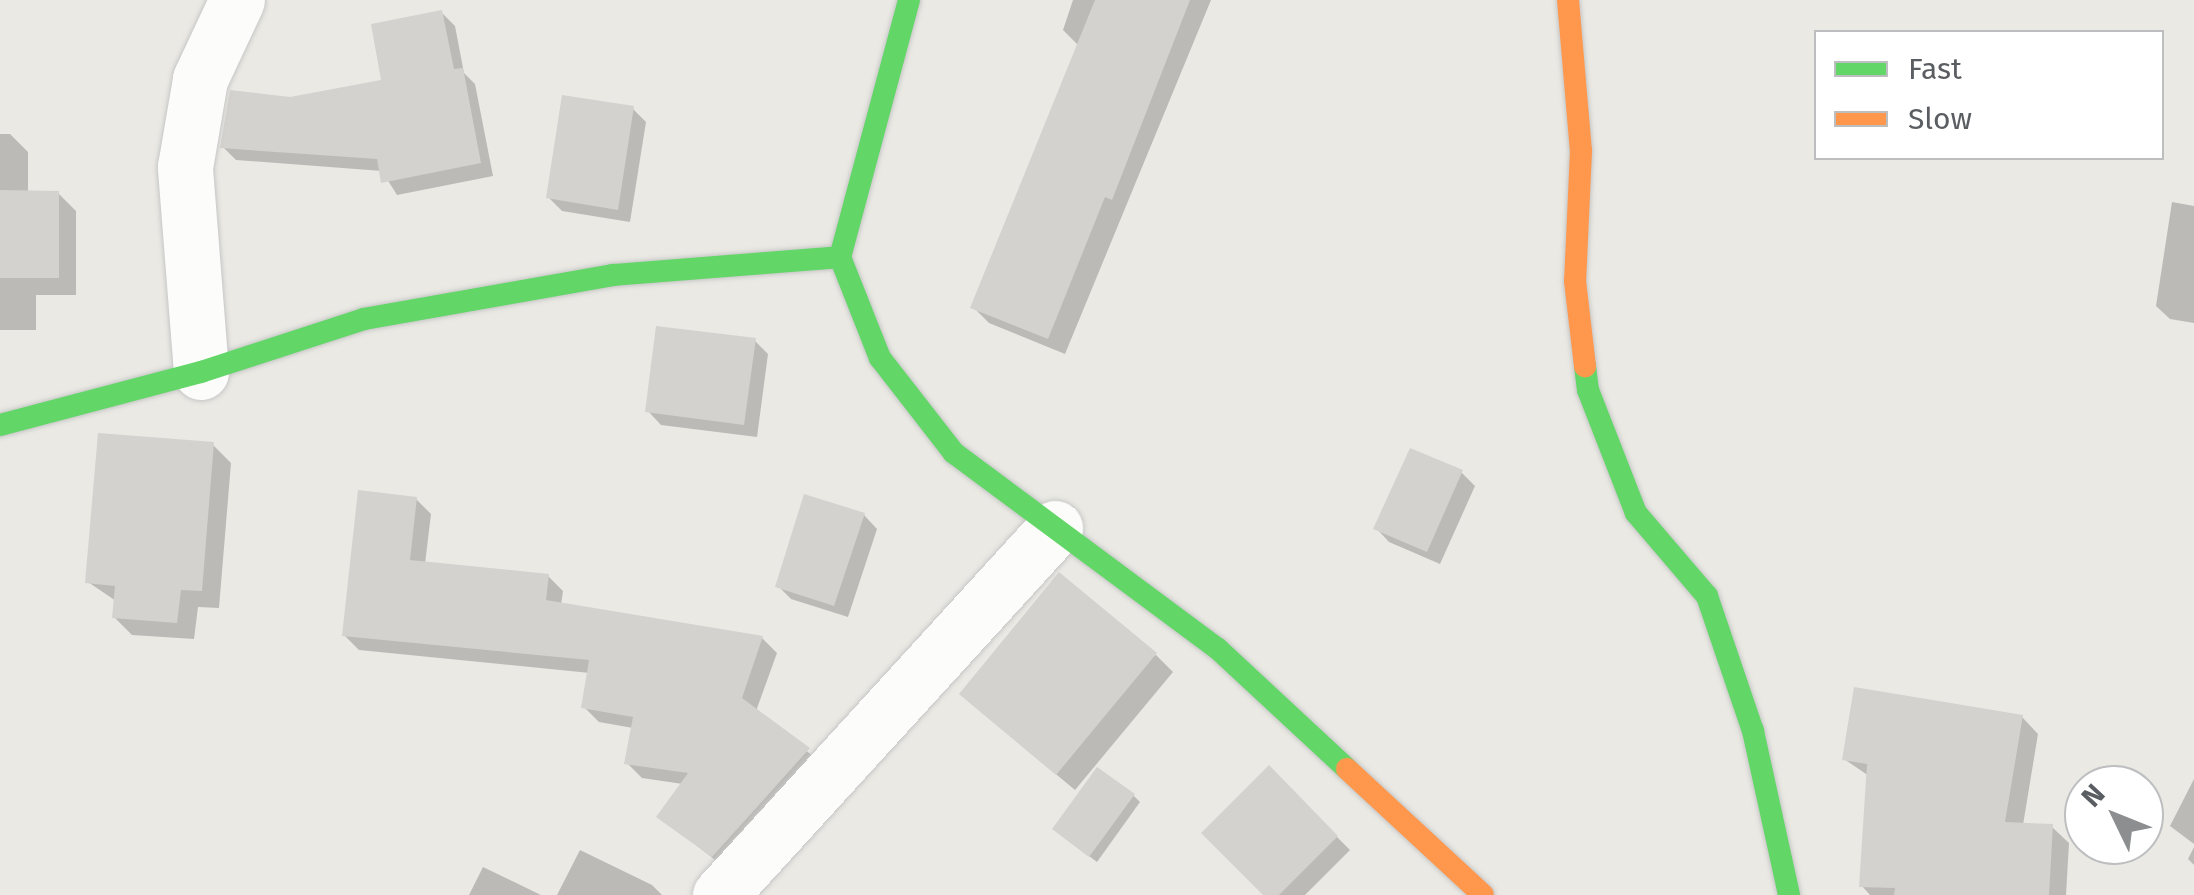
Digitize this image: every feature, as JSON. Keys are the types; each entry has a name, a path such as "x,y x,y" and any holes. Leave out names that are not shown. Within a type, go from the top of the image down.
{"street":[{"path":"201,372 184,167 200,79 237,0"},
{"path":"908,0 840,258 880,358 917,412 954,454 1218,649 1483,895"},
{"path":"1568,0 1582,152 1575,281 1588,390 1636,513 1707,596 1752,731 1788,895"},
{"path":"0,425 201,372 383,315 613,275 840,258"},
{"path":"720,895 1055,528"}],"building":[{"path":"1095,0 1190,0 1112,200 1105,197 1048,339 970,308"},
{"path":"442,10 454,69 463,68 481,163 381,183 377,159 220,148 230,90 290,97 381,80 371,24"},
{"path":"562,95 634,106 618,210 546,198"},
{"path":"0,190 59,191 59,278 0,278"},
{"path":"656,326 756,338 744,425 645,412"},
{"path":"98,433 214,442 202,591 181,590 177,623 112,618 115,586 85,583"},
{"path":"1410,448 1463,470 1427,552 1373,529"},
{"path":"358,490 417,497 410,560 549,574 546,600 763,636 742,698 810,748 712,857 656,817 688,773 624,764 633,717 581,708 589,660 342,636"},
{"path":"804,494 865,513 834,606 775,587"},
{"path":"1059,572 1157,653 1056,775 959,694"},
{"path":"1854,687 2023,715 2005,822 2053,824 2049,895 1894,895 1895,888 1859,887 1867,764 1842,760"},
{"path":"1269,765 1338,836 1279,895 1263,895 1201,833"},
{"path":"1097,767 1135,794 1089,857 1052,829"}],"traffic: fast":[{"path":"909,0 840,257 880,358 954,453 1218,649 1347,769"},
{"path":"0,425 201,372 364,319 613,275 840,257"},
{"path":"1585,366 1588,390 1636,513 1707,596 1753,731 1789,895"}],"traffic: slow":[{"path":"1568,0 1581,151 1575,281 1585,366"},
{"path":"1347,769 1483,895"}]}
